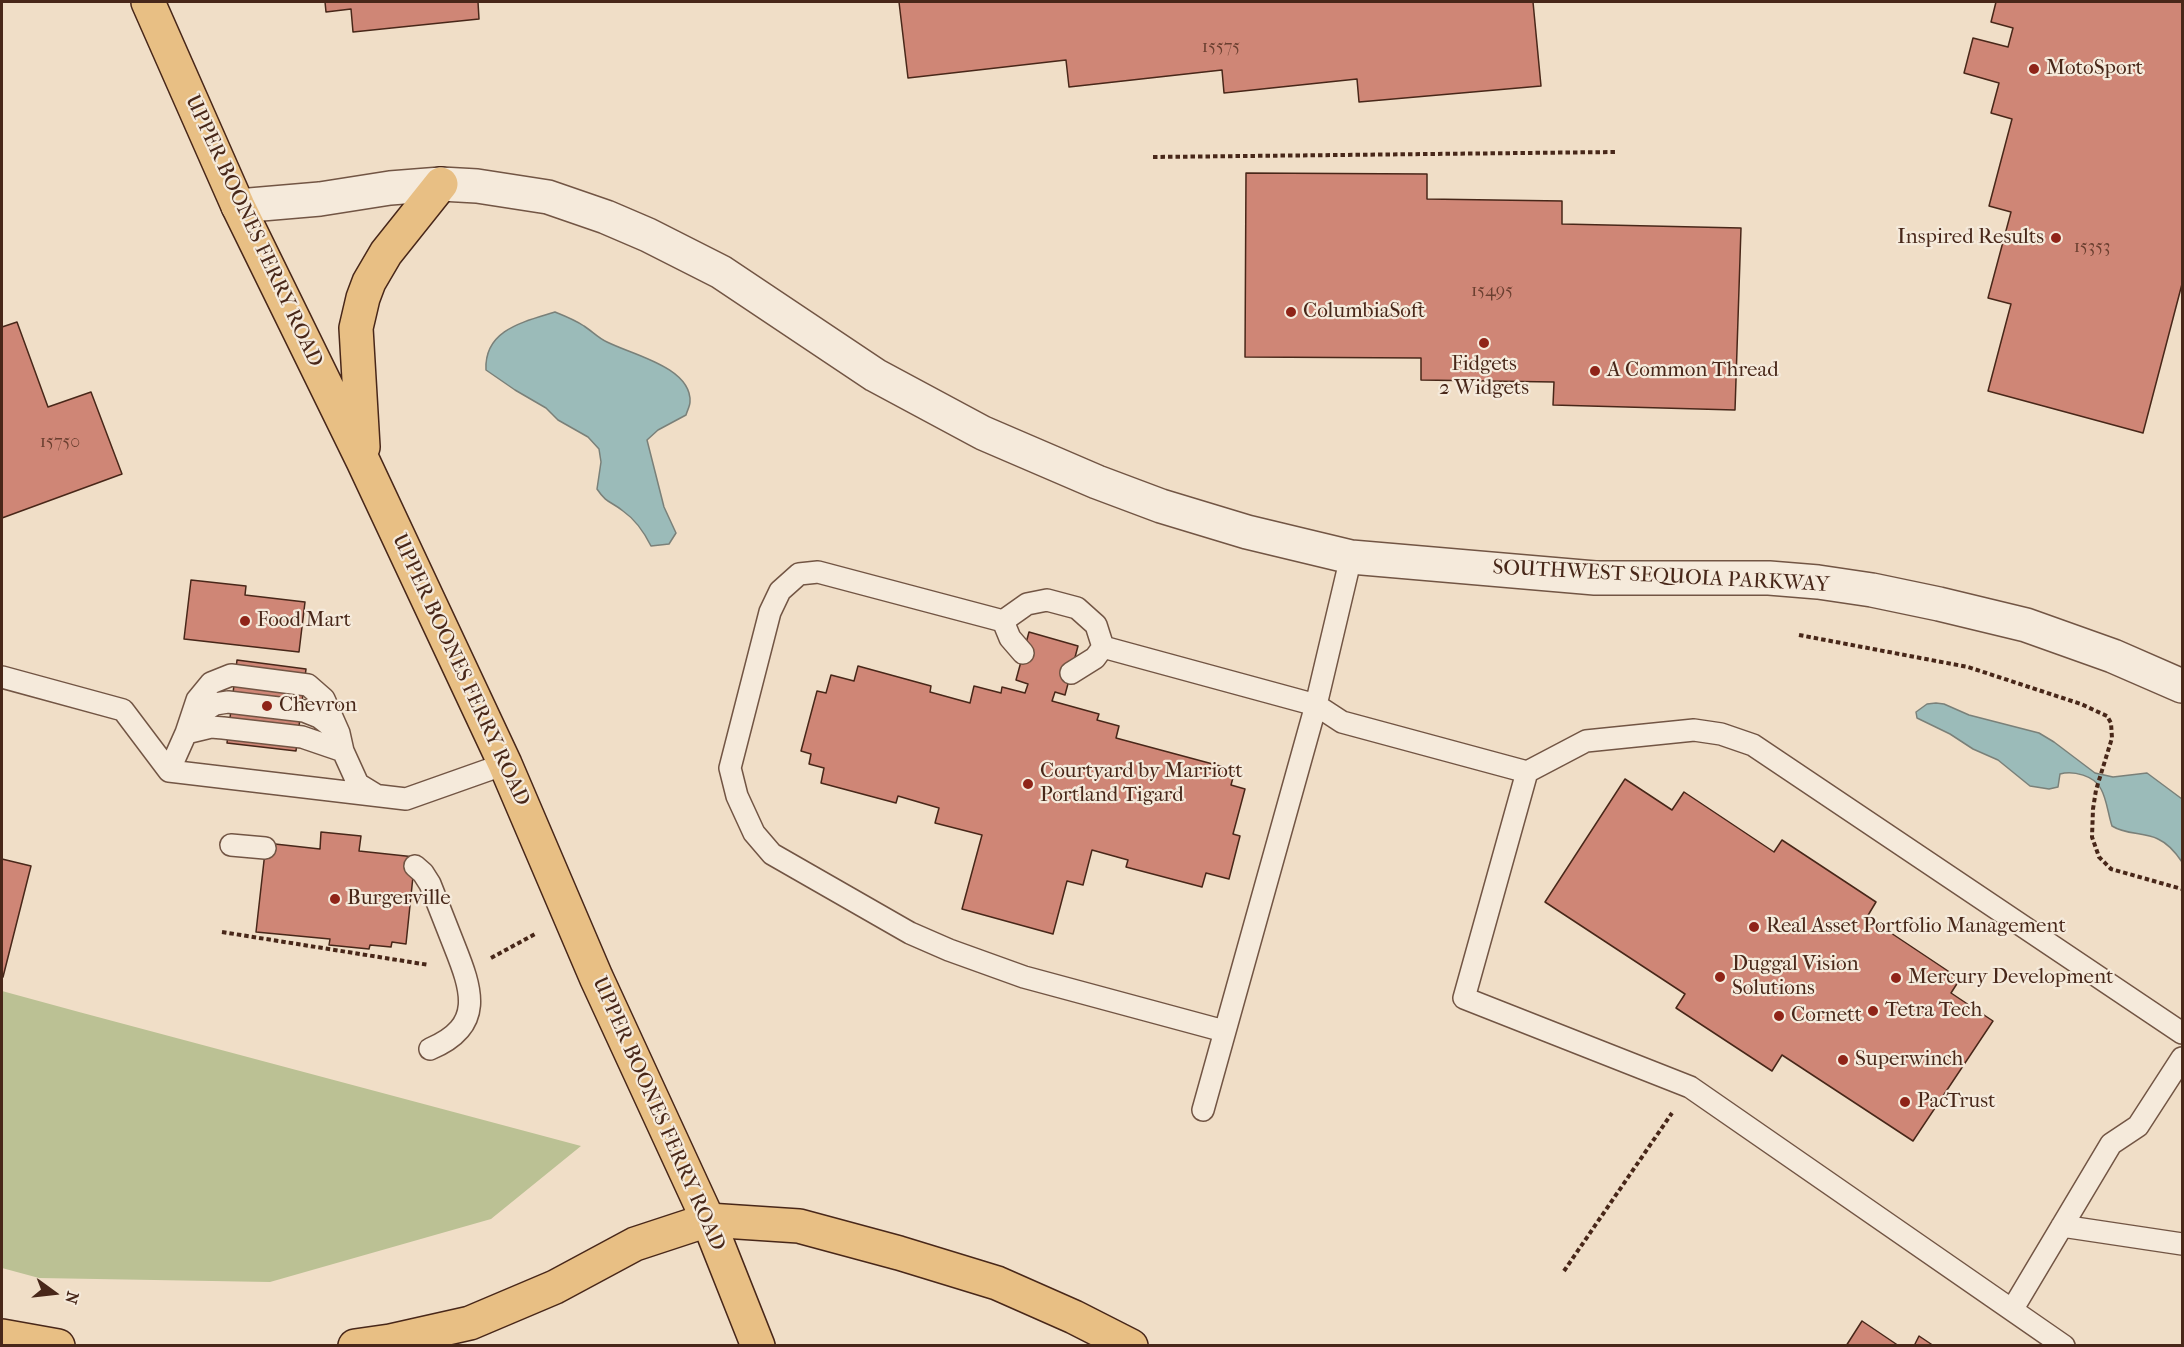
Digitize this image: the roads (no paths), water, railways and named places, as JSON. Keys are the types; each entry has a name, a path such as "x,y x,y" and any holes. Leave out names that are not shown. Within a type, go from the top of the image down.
{"main road":[{"name":"UPPER BOONES FERRY ROAD","path":"148,2 237,206 363,461 505,764 570,916 708,1220 758,1346"},
{"path":"363,461 356,328 363,298 369,282 386,253 441,184"},
{"path":"355,1346 390,1341 470,1323 555,1287 635,1244 708,1220 799,1226 899,1253 997,1283 1074,1317 1131,1346"},
{"path":"2,1336 58,1346"}],"street":[{"name":"SOUTHWEST SEQUOIA PARKWAY","path":"237,206 320,199 390,188 441,184 477,186 548,197 606,217 648,235 721,272 875,375 983,433 1097,482 1161,506 1247,532 1351,557 1595,578 1769,578 1872,590 2026,625 2113,656 2182,686"}],"lane":[{"path":"1203,1110 1316,705 1351,557"},
{"path":"1003,621 818,572 799,574 780,591 770,612 730,768 737,796 753,833 772,854 910,933 950,950 1024,977 1224,1031"},
{"path":"1003,621 1027,604 1047,600 1077,608 1096,624 1103,647"},
{"path":"1003,621 1010,638 1023,653"},
{"path":"1103,647 1316,705 1342,722 1527,772 1586,741 1695,729 1720,734 1753,745 2182,1033"},
{"path":"1071,673 1095,658 1103,647"},
{"path":"169,771 186,733 197,700 211,683 231,675 308,685 324,699 358,784 377,796"},
{"path":"2,677 123,710 169,771 406,799 505,764"},
{"path":"186,733 211,727 341,742"},
{"path":"1527,772 1464,998 1690,1087 2064,1346"},
{"path":"231,845 265,848"},
{"path":"415,866 430,884 468,980 471,1000 468,1016 450,1040 430,1049"},
{"path":"2012,1310 2111,1144 2138,1126 2182,1058"},
{"path":"2062,1226 2182,1244"}],"water":[{"path":"555,312 581,324 604,340 658,363 681,380 688,390 690,405 686,415 658,430 647,440 664,507 676,533 669,544 651,546 632,518 600,494 597,489 601,462 599,449 588,437 558,420 546,408 486,370 491,345 499,337 519,324"},
{"path":"1936,703 1969,715 2039,733 2095,773 2113,777 2147,773 2182,799 2182,862 2166,843 2147,835 2123,831 2112,826 2101,789 2089,777 2065,773 2060,774 2058,787 2049,789 2030,786 1998,760 1917,718 1916,712 1927,704"}],"place":[{"name":"MotoSport","path":"2034,69"},
{"name":"Inspired Results","path":"2056,238"},
{"name":"ColumbiaSoft","path":"1291,312"},
{"name":"Fidgets 2 Widgets","path":"1484,343"},
{"name":"A Common Thread","path":"1595,371"},
{"name":"Food Mart","path":"245,621"},
{"name":"Chevron","path":"267,706"},
{"name":"Courtyard by Marriott Portland Tigard","path":"1028,784"},
{"name":"Burgerville","path":"335,899"},
{"name":"Real Asset Portfolio Management","path":"1754,927"},
{"name":"Duggal Vision Solutions","path":"1720,977"},
{"name":"Mercury Development","path":"1896,978"},
{"name":"Tetra Tech","path":"1873,1011"},
{"name":"Cornett","path":"1779,1016"},
{"name":"Superwinch","path":"1843,1060"},
{"name":"PacTrust","path":"1905,1102"}]}
